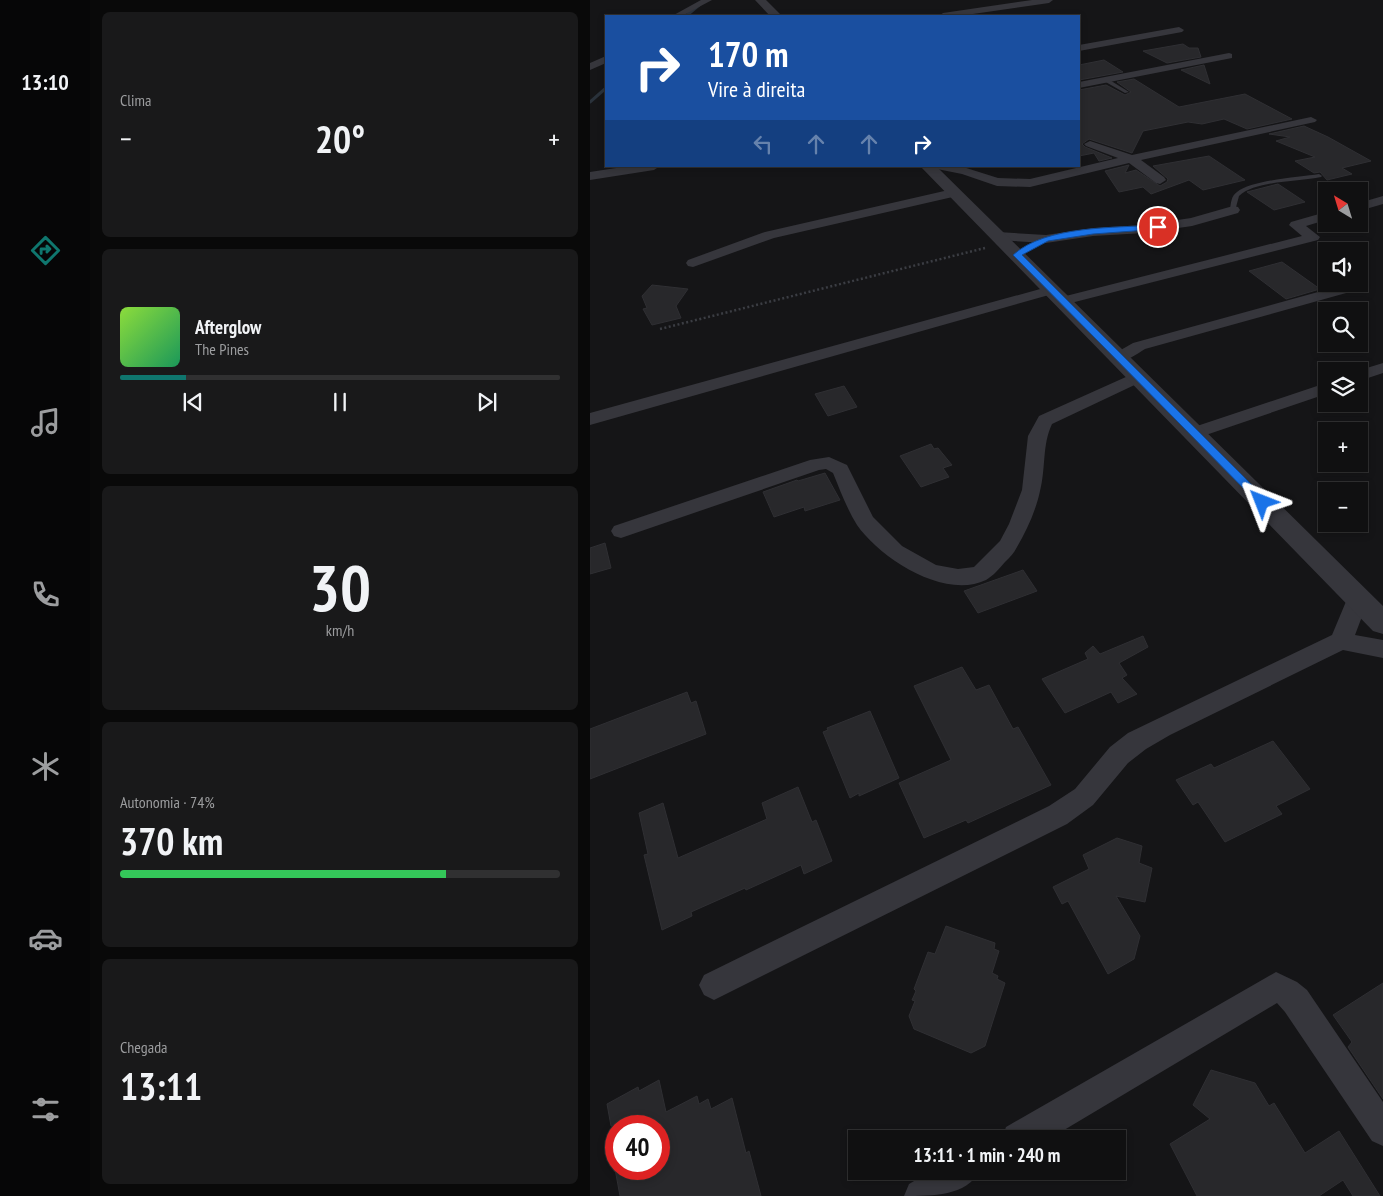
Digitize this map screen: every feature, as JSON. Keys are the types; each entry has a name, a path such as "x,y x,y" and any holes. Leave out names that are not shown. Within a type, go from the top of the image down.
{"street":[{"path":"678,15 708,0"},
{"path":"760,0 775,15"},
{"path":"950,15 1049,0"},
{"path":"1080,48 1179,30"},
{"path":"1080,85 1229,56"},
{"path":"590,67 605,60"},
{"path":"946,167 965,171 997,182 1020,184 1311,120"},
{"path":"1090,144 1132,159 1160,180"},
{"path":"590,176 648,167"},
{"path":"928,167 1007,244 1111,351 1383,623"},
{"path":"693,263 770,235 953,193"},
{"path":"1368,204 1383,200"},
{"path":"1007,244 1093,232 1172,226 1233,210"},
{"path":"590,419 1057,295 1313,237 1296,225 1318,218"},
{"path":"1007,244 1046,239"},
{"path":"1111,351 1140,346 1334,292"},
{"path":"1368,373 1383,368"},
{"path":"621,531 817,464 829,464 840,469 865,521 895,551 931,572 958,577 979,574 1008,546 1019,524 1031,490 1037,436 1045,420 1138,377"},
{"path":"1194,434 1318,391"},
{"path":"1341,641 1358,598"},
{"path":"714,985 1058,815 1084,797 1119,755 1137,741 1341,641 1383,649"},
{"path":"1033,1130 1276,987 1287,992 1296,1001 1383,1130"},
{"path":"921,1196 948,1180"}],"lane":[{"path":"1106,80 1127,92"},
{"path":"1233,210 1234,198 1240,192 1254,187 1318,176"}],"path":[{"path":"660,329 1007,244"}],"building":[{"path":"1183,44 1189,48 1198,48 1201,57 1167,63 1143,51"},
{"path":"1104,60 1123,72 1080,80 1080,65"},
{"path":"1204,65 1210,84 1181,70"},
{"path":"1134,79 1179,107 1245,94 1292,119 1247,129 1224,119 1202,124 1188,122 1143,131 1132,153 1089,139 1082,144 1085,147 1112,158 1099,161 1094,153 1080,156 1080,90 1106,85 1125,95 1131,92 1117,82"},
{"path":"1304,126 1371,161 1342,168 1352,174 1327,180 1320,172 1314,173 1295,161 1315,157 1276,141 1290,137 1269,134"},
{"path":"1209,156 1245,180 1203,190 1189,180 1151,194 1143,187 1119,192 1105,171 1129,165 1125,173 1136,170 1160,186 1167,182 1168,179 1153,166"},
{"path":"1278,184 1305,202 1274,210 1247,192"},
{"path":"1282,262 1318,288 1318,290 1286,299 1249,271"},
{"path":"652,285 688,289 676,306 681,318 652,325 643,309 647,308 642,296"},
{"path":"844,386 857,407 828,416 815,394"},
{"path":"931,444 934,449 938,448 952,465 943,468 949,477 921,487 900,456"},
{"path":"825,473 840,500 805,511 804,507 774,517 763,492 797,480"},
{"path":"605,543 611,568 590,574 590,548"},
{"path":"1023,570 1037,591 978,613 964,591"},
{"path":"1143,636 1148,647 1119,663 1127,675 1122,678 1137,694 1118,703 1111,692 1065,713 1042,679 1088,659 1085,653 1093,646 1100,654"},
{"path":"962,667 976,690 989,685 1013,729 1018,727 1051,785 968,823 966,820 924,838 899,783 951,760 914,686"},
{"path":"687,692 691,703 696,701 706,734 590,779 590,729"},
{"path":"870,711 899,778 859,796 859,793 850,798 823,732 828,730 827,728"},
{"path":"1273,741 1310,789 1276,806 1282,814 1225,842 1198,802 1193,805 1176,780 1211,764 1214,768"},
{"path":"798,787 812,822 816,820 832,861 804,874 801,865 691,912 692,916 662,930 644,855 648,854 639,813 663,803 678,858 767,819 762,803"},
{"path":"1117,838 1142,846 1139,863 1152,868 1145,902 1116,896 1140,936 1134,959 1108,974 1068,901 1062,904 1053,887 1089,869 1083,855"},
{"path":"946,926 995,943 994,949 999,951 992,973 998,976 997,979 1005,983 985,1046 971,1053 914,1029 909,1016 915,1001 912,1000 916,991 914,989 928,952 935,954"},
{"path":"1383,983 1383,1099 1348,1047 1352,1042 1333,1015"},
{"path":"1211,1070 1255,1083 1269,1106 1274,1103 1305,1153 1339,1131 1380,1196 1353,1196 1343,1180 1319,1196 1197,1196 1170,1144 1210,1119 1193,1105"},
{"path":"659,1080 666,1112 697,1096 699,1104 708,1099 711,1109 732,1098 746,1153 749,1151 761,1196 620,1196 617,1180 670,1180 670,1115 609,1115 607,1104 638,1087 639,1091"}],"waterway":[{"path":"687,15 699,5"},
{"path":"590,102 605,89"}],"route":[{"path":"1158,227 1093,232 1046,239 1017,255 1262,502"}]}
